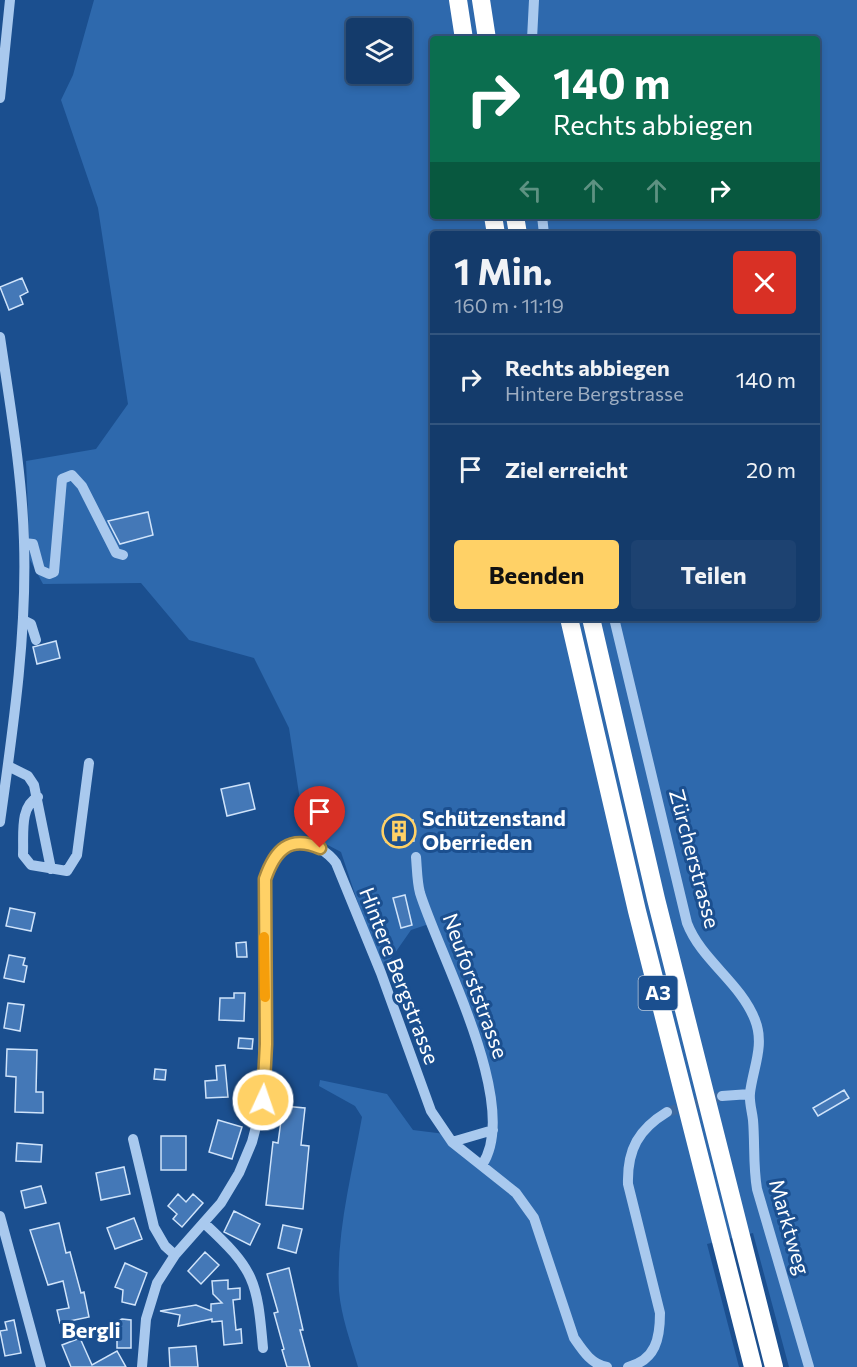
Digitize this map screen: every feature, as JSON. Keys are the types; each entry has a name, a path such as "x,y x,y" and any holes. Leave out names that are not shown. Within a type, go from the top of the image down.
{"highway":[{"path":"459,0 464,36"},
{"path":"481,0 487,36"},
{"name":"A3","path":"570,621 637,911 753,1367"},
{"name":"A3","path":"592,621 656,899 774,1367"}],"street":[{"path":"0,98 10,0"},
{"path":"532,36 534,0"},
{"path":"0,337 17,457 24,543 23,620 16,710 0,822"},
{"path":"24,543 33,544 40,570 49,574 54,572 62,480 72,476 82,486 116,553 123,555"},
{"path":"23,620 31,624 36,640"},
{"name":"Zürcherstrasse","path":"615,621 687,923 701,949 744,1000 755,1020 759,1035 759,1052 750,1094"},
{"path":"38,797 32,800 25,812 23,855 31,865 67,871 75,862 89,763"},
{"path":"8,766 28,776 38,797 51,870"},
{"name":"Hintere Bergstrasse","path":"142,1367 150,1298 157,1283 175,1255 221,1203 239,1173 252,1142 263,1100 266,1044 265,879 271,860 284,847 309,843 330,855 336,863 381,973 431,1111 452,1142 516,1193 534,1218 574,1338 585,1354 599,1365 608,1367"},
{"name":"Neuforststrasse","path":"416,857 420,891 491,1090 493,1130 488,1156 482,1165"},
{"path":"722,1096 750,1094"},
{"name":"Marktweg","path":"750,1094 753,1162 757,1189 809,1367"},
{"path":"628,1367 639,1364 652,1353 660,1335 660,1313 628,1184 628,1169 635,1142 647,1124 667,1112"},
{"path":"452,1142 493,1130"},
{"path":"133,1139 153,1227 165,1246 175,1255"},
{"path":"0,1216 41,1367"},
{"path":"204,1223 238,1254 251,1277 259,1300 263,1348"}],"shaded area":[{"path":"94,0 857,0 857,1367 789,1367 753,1233 707,1244 739,1367 358,1367 342,1310 339,1269 342,1225 362,1117 355,1106 319,1086 320,1080 387,1094 413,1130 445,1134 481,1165 488,1156 491,1091 432,923 411,930 381,973 341,852 305,833 289,728 254,658 189,640 141,583 43,584 30,560 26,461 96,449 128,404 98,208 61,100 73,75"}],"building":[{"path":"22,278 28,292 20,296 23,304 9,310 0,287"},
{"path":"148,512 153,535 120,544 108,521"},
{"path":"56,641 60,658 37,664 33,647"},
{"path":"249,783 255,809 227,816 221,789"},
{"name":"Schützenstand Oberrieden","path":"413,820 414,841 386,842 385,821"},
{"path":"405,895 412,925 401,928 393,898"},
{"path":"10,908 35,913 31,931 6,926"},
{"path":"246,942 247,957 237,957 236,943"},
{"path":"9,955 25,958 23,965 27,966 24,982 4,978"},
{"path":"234,993 245,993 244,1021 219,1020 220,998 234,998"},
{"path":"8,1003 24,1005 20,1031 4,1028"},
{"path":"239,1038 253,1039 252,1049 238,1048"},
{"path":"7,1049 37,1050 36,1092 43,1092 43,1113 15,1112 16,1077 6,1076"},
{"path":"225,1065 228,1097 206,1098 205,1081 217,1080 216,1066"},
{"path":"155,1069 166,1070 165,1080 154,1079"},
{"path":"844,1090 849,1098 818,1116 813,1108"},
{"path":"283,1106 305,1108 301,1145 309,1146 303,1209 266,1205 273,1142 278,1143"},
{"path":"218,1120 242,1127 232,1159 209,1152"},
{"path":"161,1136 186,1136 186,1170 161,1170"},
{"path":"17,1143 42,1145 41,1162 16,1161"},
{"path":"124,1167 130,1194 101,1200 96,1173"},
{"path":"41,1186 46,1203 25,1208 21,1191"},
{"path":"178,1194 186,1202 193,1194 203,1203 182,1227 173,1219 177,1214 168,1206"},
{"path":"234,1211 260,1224 250,1245 224,1232"},
{"path":"134,1218 142,1239 115,1249 107,1228"},
{"path":"59,1223 66,1253 70,1252 81,1293 84,1292 89,1317 60,1323 57,1310 69,1308 63,1281 48,1285 30,1230"},
{"path":"283,1225 302,1229 296,1253 278,1248"},
{"path":"205,1252 219,1265 201,1284 188,1271"},
{"path":"125,1263 147,1273 135,1305 122,1302 123,1290 115,1287"},
{"path":"289,1268 303,1330 300,1330 310,1367 287,1367 274,1313 278,1312 267,1274"},
{"path":"228,1280 228,1289 240,1288 240,1299 233,1300 236,1330 241,1329 242,1343 224,1345 222,1321 212,1322 212,1319 178,1326 180,1315 160,1311 196,1305 211,1311 211,1304 222,1303 213,1294 212,1281"},
{"path":"14,1320 21,1353 5,1356 0,1331 7,1330 5,1322"},
{"path":"131,1320 131,1348 117,1348 117,1321"},
{"path":"80,1338 92,1365 117,1351 126,1367 71,1367 62,1345"},
{"path":"196,1346 198,1367 170,1367 169,1348"}],"tunnel":[{"path":"667,1112 722,1096"}],"slow traffic":[{"path":"264,937 265,997"}],"place":[{"name":"Schützenstand Oberrieden","path":"399,831"}],"district":[{"name":"Bergli","path":"91,1330"}],"route":[{"path":"263,1100 266,1044 265,879 271,860 284,847 297,843 309,843 320,848"}]}
